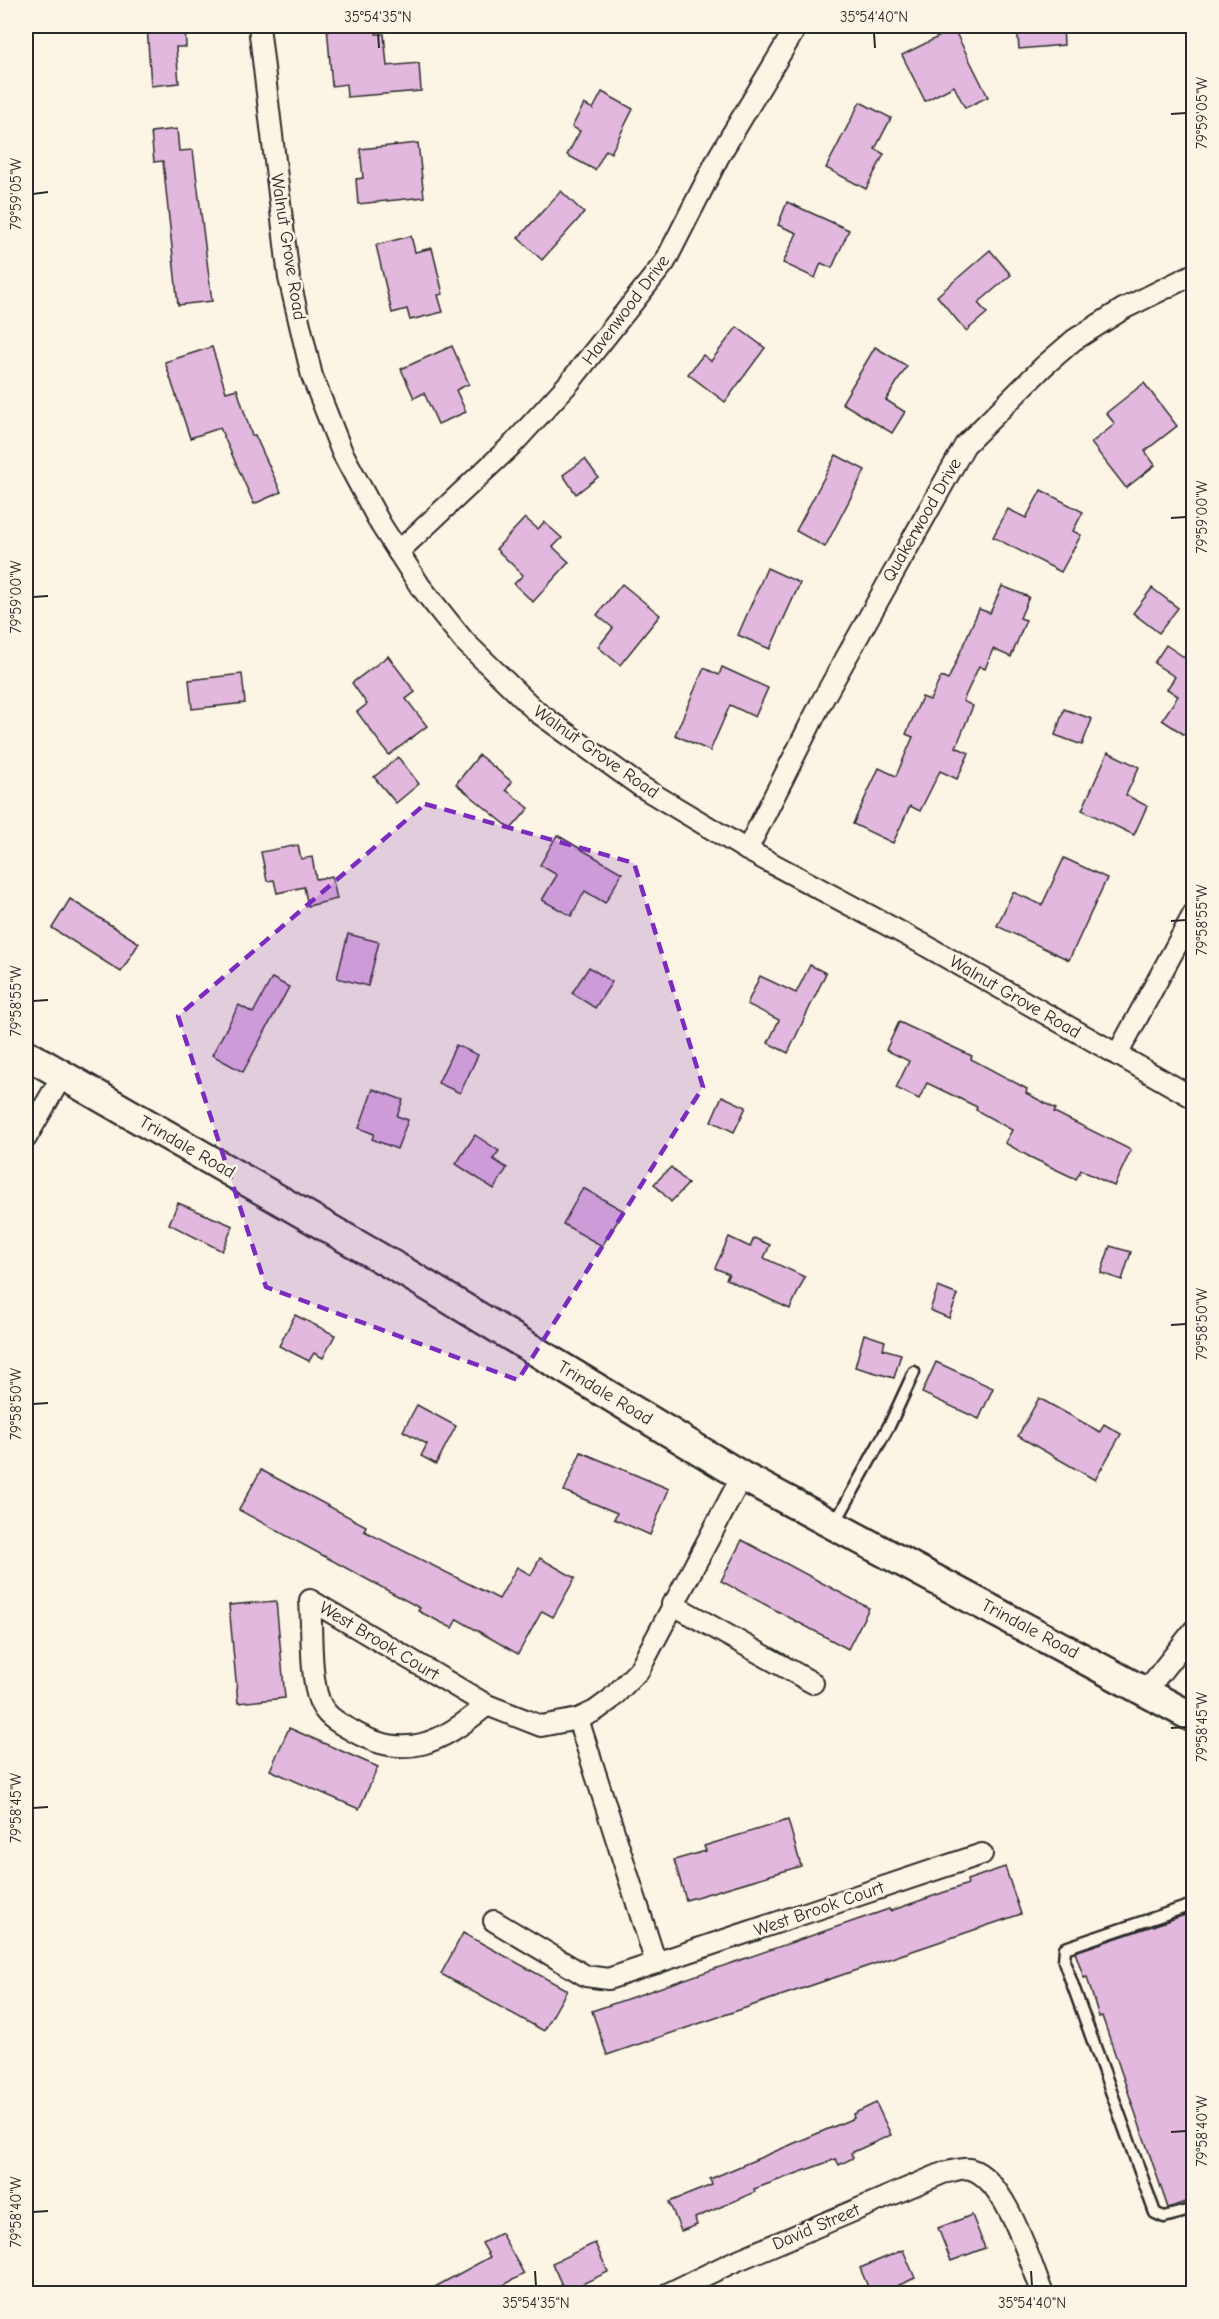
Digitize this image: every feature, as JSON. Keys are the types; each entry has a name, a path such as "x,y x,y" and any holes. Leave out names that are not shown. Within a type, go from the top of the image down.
{"main road":[{"name":"Trindale Road","path":"26,1054 408,1274 742,1476 1146,1690 1194,1718"}],"street":[{"name":"Walnut Grove Road","path":"258,26 289,278 312,376 342,452 398,552 420,586 464,641 537,712 640,786 747,850 921,943 1194,1098"},
{"name":"Havenwood Drive","path":"398,552 513,444 617,325 665,262 719,156 796,26"},
{"name":"Quakerwood Drive","path":"747,850 822,701 965,445 1044,366 1074,340 1123,309 1194,274"},
{"path":"1117,1055 1194,913"},
{"path":"26,1138 62,1076"},
{"name":"West Brook Court","path":"487,1705 459,1728 407,1748 383,1746 327,1716 318,1698 310,1600 487,1705 541,1726 578,1719 595,1711 610,1700 639,1670 672,1604 742,1476"},
{"path":"672,1604 813,1683"},
{"path":"1146,1690 1194,1630"},
{"path":"578,1719 656,1963"},
{"name":"West Brook Court","path":"494,1921 586,1976 608,1979 982,1854"},
{"name":"David Street","path":"668,2294 731,2263 943,2174 968,2169 987,2178 1000,2193 1043,2294"}],"lane":[{"path":"834,1525 890,1424 914,1372"},
{"path":"1194,1913 1186,1907 1065,1948 1064,1961 1155,2213 1164,2217 1194,2209"}],"highlighted area":[{"path":"425,804 634,863 703,1087 518,1380 266,1287 178,1016"}],"building":[{"path":"147,26 185,26 186,47 176,47 179,83 151,86"},
{"path":"327,26 376,26 376,34 384,34 387,66 419,63 421,91 347,97 346,84 332,86"},
{"path":"1017,26 1063,26 1064,45 1019,49"},
{"path":"954,29 988,97 965,108 954,86 925,101 902,55"},
{"path":"602,92 633,109 611,153 606,150 595,170 567,155 580,131 572,127 584,104 593,109"},
{"path":"860,102 891,118 875,149 884,154 866,189 826,168"},
{"path":"177,129 179,151 193,150 212,301 178,305 163,161 154,162 151,132"},
{"path":"418,143 424,197 358,204 356,179 363,178 360,149"},
{"path":"561,191 584,213 542,260 518,238"},
{"path":"787,202 849,230 832,268 821,263 815,278 783,263 797,233 778,225"},
{"path":"411,236 415,252 432,248 443,294 438,295 443,312 410,320 407,309 392,313 376,245"},
{"path":"990,250 1011,275 978,303 987,313 966,331 937,296"},
{"path":"737,327 765,348 725,402 688,374 703,355 711,361"},
{"path":"452,346 469,384 456,390 466,412 438,424 424,393 414,398 401,369"},
{"path":"212,347 226,392 237,389 252,436 255,435 281,492 254,504 220,428 190,438 165,362"},
{"path":"875,347 907,366 886,400 905,412 892,433 842,403"},
{"path":"1144,383 1177,426 1145,451 1155,465 1126,488 1091,443 1115,424 1106,413"},
{"path":"836,455 865,470 825,547 796,531"},
{"path":"585,459 598,477 576,494 563,475"},
{"path":"1041,490 1083,512 1073,531 1081,535 1061,572 993,537 1008,509 1026,518"},
{"path":"525,518 538,529 544,522 562,538 553,547 569,562 533,602 514,584 523,575 496,549"},
{"path":"767,568 800,583 770,649 738,635"},
{"path":"622,584 660,615 620,665 598,647 613,628 597,615"},
{"path":"1002,586 1029,597 1020,618 1026,620 1011,657 993,649 985,669 979,666 963,701 973,706 956,747 969,753 957,779 940,771 920,811 910,806 893,843 853,824 879,768 896,776 913,737 906,734 922,697 930,700 941,677 948,680 979,609 990,613"},
{"path":"1152,588 1178,608 1159,633 1133,613"},
{"path":"1166,645 1187,659 1194,649 1194,741 1162,720 1178,696 1167,689 1175,677 1154,663"},
{"path":"388,656 415,692 406,699 427,726 389,755 357,712 367,704 352,683"},
{"path":"722,667 768,688 755,717 730,705 710,751 675,735 704,668 719,675"},
{"path":"242,674 245,703 192,709 189,680"},
{"path":"1064,709 1092,719 1082,745 1055,735"},
{"path":"1108,752 1139,767 1126,795 1147,806 1134,835 1082,810"},
{"path":"479,755 512,782 506,790 529,808 511,829 456,784"},
{"path":"398,757 419,784 396,803 374,777"},
{"path":"557,835 622,873 605,903 585,891 571,916 542,900 557,875 540,865"},
{"path":"298,845 301,859 312,857 316,879 332,876 337,899 308,906 304,887 277,893 274,880 267,881 261,852"},
{"path":"1064,858 1107,878 1069,960 997,926 1013,892 1042,905"},
{"path":"70,899 139,943 121,972 52,928"},
{"path":"348,934 379,942 368,986 337,978"},
{"path":"810,965 826,973 788,1053 768,1043 779,1020 747,1004 760,976 796,993"},
{"path":"589,967 612,982 595,1008 572,993"},
{"path":"272,978 289,987 243,1072 212,1055 239,1005 253,1013"},
{"path":"899,1022 972,1056 971,1059 1027,1089 1026,1093 1056,1109 1054,1112 1131,1150 1114,1186 1081,1170 1076,1179 1030,1157 1005,1143 1012,1130 976,1110 977,1107 927,1083 919,1099 896,1088 909,1061 886,1050"},
{"path":"456,1045 478,1055 460,1093 438,1083"},
{"path":"373,1089 403,1100 397,1116 408,1120 397,1149 372,1139 374,1134 359,1128"},
{"path":"722,1096 746,1107 734,1132 711,1121"},
{"path":"475,1135 499,1151 493,1159 507,1168 494,1189 456,1164"},
{"path":"671,1167 688,1184 671,1202 654,1184"},
{"path":"583,1188 624,1211 602,1246 563,1224"},
{"path":"178,1203 233,1226 222,1251 169,1224"},
{"path":"729,1237 750,1247 754,1238 770,1245 764,1258 805,1277 790,1309 726,1279 729,1274 715,1268"},
{"path":"1110,1246 1131,1252 1122,1280 1101,1273"},
{"path":"938,1287 958,1295 949,1318 930,1310"},
{"path":"295,1315 335,1335 323,1358 314,1353 309,1361 279,1346"},
{"path":"864,1334 885,1341 883,1349 901,1354 894,1378 855,1367"},
{"path":"936,1362 993,1388 979,1419 922,1393"},
{"path":"1039,1398 1100,1432 1104,1424 1121,1434 1095,1480 1018,1436"},
{"path":"417,1405 456,1426 436,1464 421,1456 427,1444 403,1431"},
{"path":"581,1452 669,1489 650,1535 614,1519 617,1513 564,1491"},
{"path":"261,1470 366,1526 364,1531 499,1599 517,1567 531,1575 540,1558 575,1578 553,1617 542,1611 518,1654 457,1619 452,1628 418,1611 420,1608 239,1510"},
{"path":"742,1540 869,1608 848,1649 721,1581"},
{"path":"276,1601 285,1698 238,1703 229,1605"},
{"path":"289,1728 378,1767 359,1809 270,1770"},
{"path":"788,1820 801,1866 686,1900 674,1860 706,1851 704,1846"},
{"path":"1005,1867 1021,1914 607,2055 592,2011 968,1884 967,1880"},
{"path":"1185,1915 1194,1934 1194,2199 1168,2208 1102,2016 1099,2017 1087,1977 1084,1978 1075,1952"},
{"path":"463,1933 567,1990 544,2031 441,1974"},
{"path":"876,2103 891,2135 851,2153 853,2158 839,2165 836,2159 754,2189 755,2192 695,2218 697,2225 681,2231 669,2202 712,2185 710,2179 854,2118 853,2114"},
{"path":"972,2215 985,2248 951,2261 938,2228"},
{"path":"501,2233 524,2274 487,2294 422,2294 490,2257 482,2243"},
{"path":"595,2243 608,2272 565,2292 552,2263"},
{"path":"903,2250 915,2278 879,2294 871,2294 860,2268"}]}
